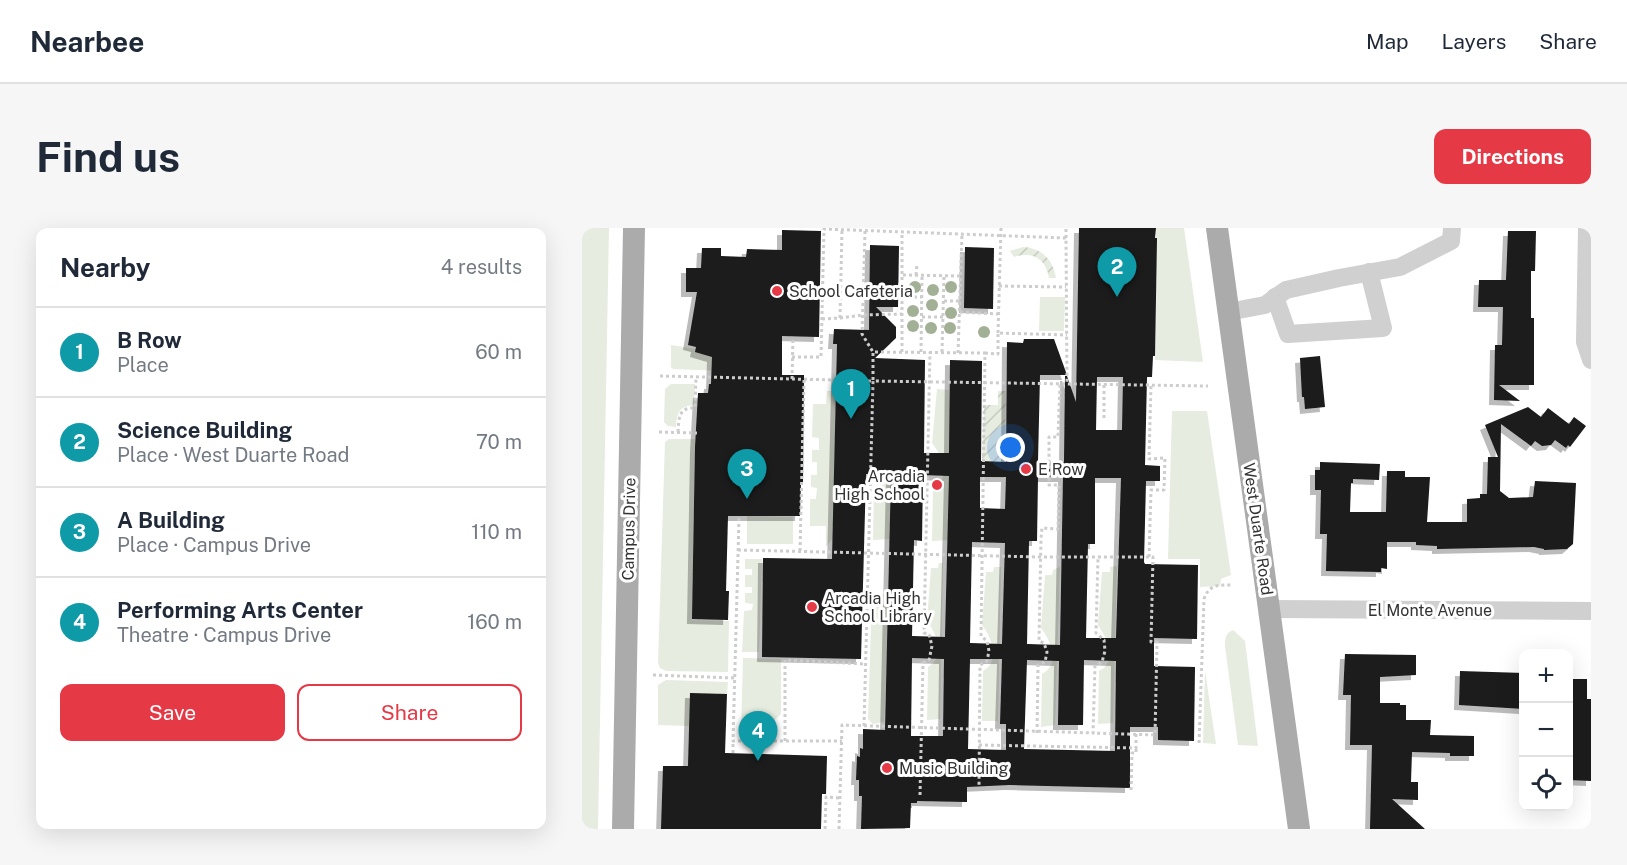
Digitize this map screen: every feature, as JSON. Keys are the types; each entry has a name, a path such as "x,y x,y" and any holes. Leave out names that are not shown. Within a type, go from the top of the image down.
{"main road":[{"name":"Campus Drive","path":"623,829 634,228"},
{"name":"West Duarte Road","path":"1217,228 1299,829"}],"street":[{"path":"1228,312 1265,305 1286,290 1400,267 1451,241 1452,228"},
{"path":"1587,228 1585,342 1591,360"},
{"path":"1275,297 1288,334 1383,328 1369,272"},
{"name":"El Monte Avenue","path":"1269,609 1591,611"}],"path":[{"path":"873,352 998,354 1001,228"},
{"path":"1066,228 1067,384"},
{"path":"792,357 820,357 824,229 902,232 910,230 1066,238"},
{"path":"840,318 842,229"},
{"path":"864,726 870,381 873,352 862,334 865,231"},
{"path":"902,232 902,352"},
{"path":"958,353 962,234"},
{"path":"916,275 917,264"},
{"path":"902,275 961,276"},
{"path":"921,352 922,276"},
{"path":"942,353 944,276"},
{"path":"999,286 1066,287"},
{"path":"902,297 922,297"},
{"path":"943,301 960,300"},
{"path":"960,312 998,314"},
{"path":"822,319 902,314"},
{"path":"922,316 943,317"},
{"path":"998,333 1066,335"},
{"path":"792,379 793,337"},
{"path":"920,795 923,663 929,660 932,646 929,634 924,633 930,352"},
{"path":"979,786 980,665 987,661 989,651 987,641 981,636 985,354"},
{"path":"660,376 836,380"},
{"path":"678,432 679,417 682,411 695,408 696,377"},
{"path":"800,551 804,380"},
{"path":"870,381 1208,386"},
{"path":"1036,733 1038,665 1045,662 1047,652 1044,643 1039,640 1040,557 1042,528 1058,529 1059,485 1048,485 1049,437 1058,437 1060,384"},
{"path":"1104,384 1104,418"},
{"path":"1149,557 1151,490 1164,490 1165,458 1149,459 1151,385"},
{"path":"659,432 697,433"},
{"path":"733,753 739,518"},
{"path":"738,549 1040,557 1154,557 1151,642 1157,642 1155,735 1036,733 842,725 839,829"},
{"path":"1093,734 1095,666 1102,662 1105,651 1104,640 1096,633 1098,557"},
{"path":"1199,743 1203,599 1209,588 1216,585 1232,585"},
{"path":"785,741 785,660 866,664"},
{"path":"653,675 735,678"},
{"path":"1131,790 1132,753 1136,753 1136,734"},
{"path":"733,741 842,741"},
{"path":"979,746 1136,748"},
{"path":"825,829 826,797 840,798"}],"shaded area":[{"path":"582,228 609,228 598,829 582,829"},
{"path":"1156,228 1184,228 1203,362 1155,360"},
{"path":"1023,247 1036,250 1046,256 1056,278 1049,278 1045,265 1037,258 1027,255 1014,257 1010,251"},
{"path":"1040,297 1065,297 1064,331 1039,331"},
{"path":"671,345 696,349 714,357 723,371 673,369 671,367"},
{"path":"671,384 695,384 694,405 680,411 676,427 668,426 664,422 665,389"},
{"path":"889,389 891,539 873,540 874,487 880,482 885,468"},
{"path":"937,389 949,390 951,540 932,541 933,489 939,484 944,473 942,460 932,443"},
{"path":"827,391 836,391 833,538 826,547 826,526 810,526 810,499 816,499 817,488 811,487 811,475 817,475 817,462 812,462 812,450 819,450 819,438 812,437 813,404 826,404"},
{"path":"998,391 1006,391 1004,478 988,477 989,462 982,461 984,405 998,405"},
{"path":"1172,411 1207,411 1231,575 1221,579 1220,586 1200,587 1200,559 1168,559"},
{"path":"669,439 695,439 692,620 729,621 728,672 666,671 660,668 658,663 665,442"},
{"path":"747,516 793,517 793,544 747,544"},
{"path":"745,559 762,559 759,652 742,652 744,611 752,610 753,604 745,603 745,593 752,593 752,587 745,587 745,575 752,575 752,569 745,569"},
{"path":"939,563 943,563 940,719 927,720 928,667 934,663 938,651 934,632 927,621 931,568 938,568"},
{"path":"1117,566 1113,723 1098,724 1099,671 1109,661 1108,642 1098,625 1102,572 1110,572 1110,567"},
{"path":"994,567 1001,567 998,721 982,721 983,671 989,667 993,655 989,636 982,625 986,572 993,572"},
{"path":"1060,567 1055,725 1041,727 1042,674 1048,670 1053,658 1051,646 1041,628 1045,575 1052,575 1053,570"},
{"path":"872,594 890,595 884,722 873,724 868,719"},
{"path":"1233,630 1245,641 1258,746 1238,745 1225,646 1228,633"},
{"path":"743,658 781,659 781,714 761,733 741,732"},
{"path":"1205,671 1216,744 1203,743"},
{"path":"666,680 728,682 727,694 690,694 689,726 658,725 658,685"}],"building":[{"path":"1079,228 1156,228 1155,356 1153,356 1152,377 1147,377 1145,465 1160,466 1160,481 1146,481 1144,562 1145,564 1198,565 1197,639 1154,638 1154,666 1195,667 1194,741 1158,740 1158,727 1130,727 1130,788 1009,785 967,787 967,802 917,801 917,803 911,803 910,828 861,829 862,796 859,796 859,780 856,780 857,756 860,757 860,748 863,749 863,729 885,730 891,475 866,474 861,659 762,657 763,558 832,559 837,344 833,344 834,329 869,330 870,245 899,246 898,307 876,307 896,327 896,338 875,358 925,360 924,453 949,453 950,360 982,361 981,461 1006,462 1007,342 1023,343 1024,339 1054,339 1067,375 1040,375 1038,461 1064,462 1065,376 1067,376 1076,402","holes":["1097,377 1123,377 1122,430 1096,430","923,475 949,476 945,637 912,636 914,540 922,541","980,477 1006,477 1005,509 980,508","1038,477 1063,477 1060,645 1027,644 1029,541 1037,541","1095,478 1121,478 1116,638 1086,638 1088,544 1095,544","972,542 1005,543 1002,644 970,643","912,658 944,659 943,736 911,736","970,659 1002,659 1000,724 1006,724 1006,750 968,749","1027,660 1059,661 1058,725 1083,725 1084,660 1116,661 1115,751 1024,749"]},
{"path":"782,230 821,231 819,337 782,336 782,375 804,375 803,483 801,483 800,516 728,516 726,591 729,591 728,620 692,619 698,393 708,393 709,384 711,384 712,357 695,352 696,347 688,345 697,292 686,292 686,268 701,268 702,248 721,248 721,256 746,257 747,249 782,250"},
{"path":"1508,231 1536,231 1535,271 1531,271 1534,385 1499,385 1520,401 1494,400 1495,345 1502,345 1503,307 1478,307 1479,280 1506,280"},
{"path":"965,247 994,248 993,309 964,308"},
{"path":"1320,356 1325,407 1305,409 1304,397 1302,397 1300,358"},
{"path":"1528,407 1541,417 1548,408 1569,424 1574,417 1586,426 1570,447 1568,445 1566,448 1555,440 1551,445 1542,446 1535,441 1531,446 1501,424 1500,491 1509,498 1533,497 1535,481 1576,483 1573,544 1567,549 1544,550 1534,547 1437,549 1437,546 1416,545 1416,542 1387,542 1387,569 1381,568 1381,572 1326,571 1327,534 1320,534 1321,490 1315,490 1315,470 1320,470 1320,462 1380,464 1379,480 1353,479 1350,512 1386,512 1387,471 1405,471 1405,477 1430,477 1427,522 1467,522 1467,499 1480,498 1480,494 1487,494 1488,457 1498,457 1485,425"},
{"path":"1345,654 1416,655 1416,675 1380,677 1380,703 1406,705 1406,720 1431,720 1430,735 1474,736 1474,756 1412,752 1411,782 1418,782 1418,800 1392,799 1425,829 1370,829 1372,745 1350,745 1351,695 1343,695"},
{"path":"1460,671 1519,673 1519,709 1459,705"},
{"path":"1573,679 1587,679 1587,699 1591,699 1591,781 1573,780"},
{"path":"690,693 727,694 725,753 827,756 826,794 822,794 821,829 661,829 663,766 688,766"}],"place":[{"name":"School Cafeteria","path":"777,291"},
{"name":"Science Building","path":"1117,297"},
{"name":"B Row","path":"851,419"},
{"name":"E Row","path":"1026,469"},
{"name":"Arcadia High School","path":"937,485"},
{"name":"A Building","path":"747,499"},
{"name":"Arcadia High School Library","path":"812,607"},
{"name":"Performing Arts Center","path":"758,761"},
{"name":"Music Building","path":"887,768"}]}
